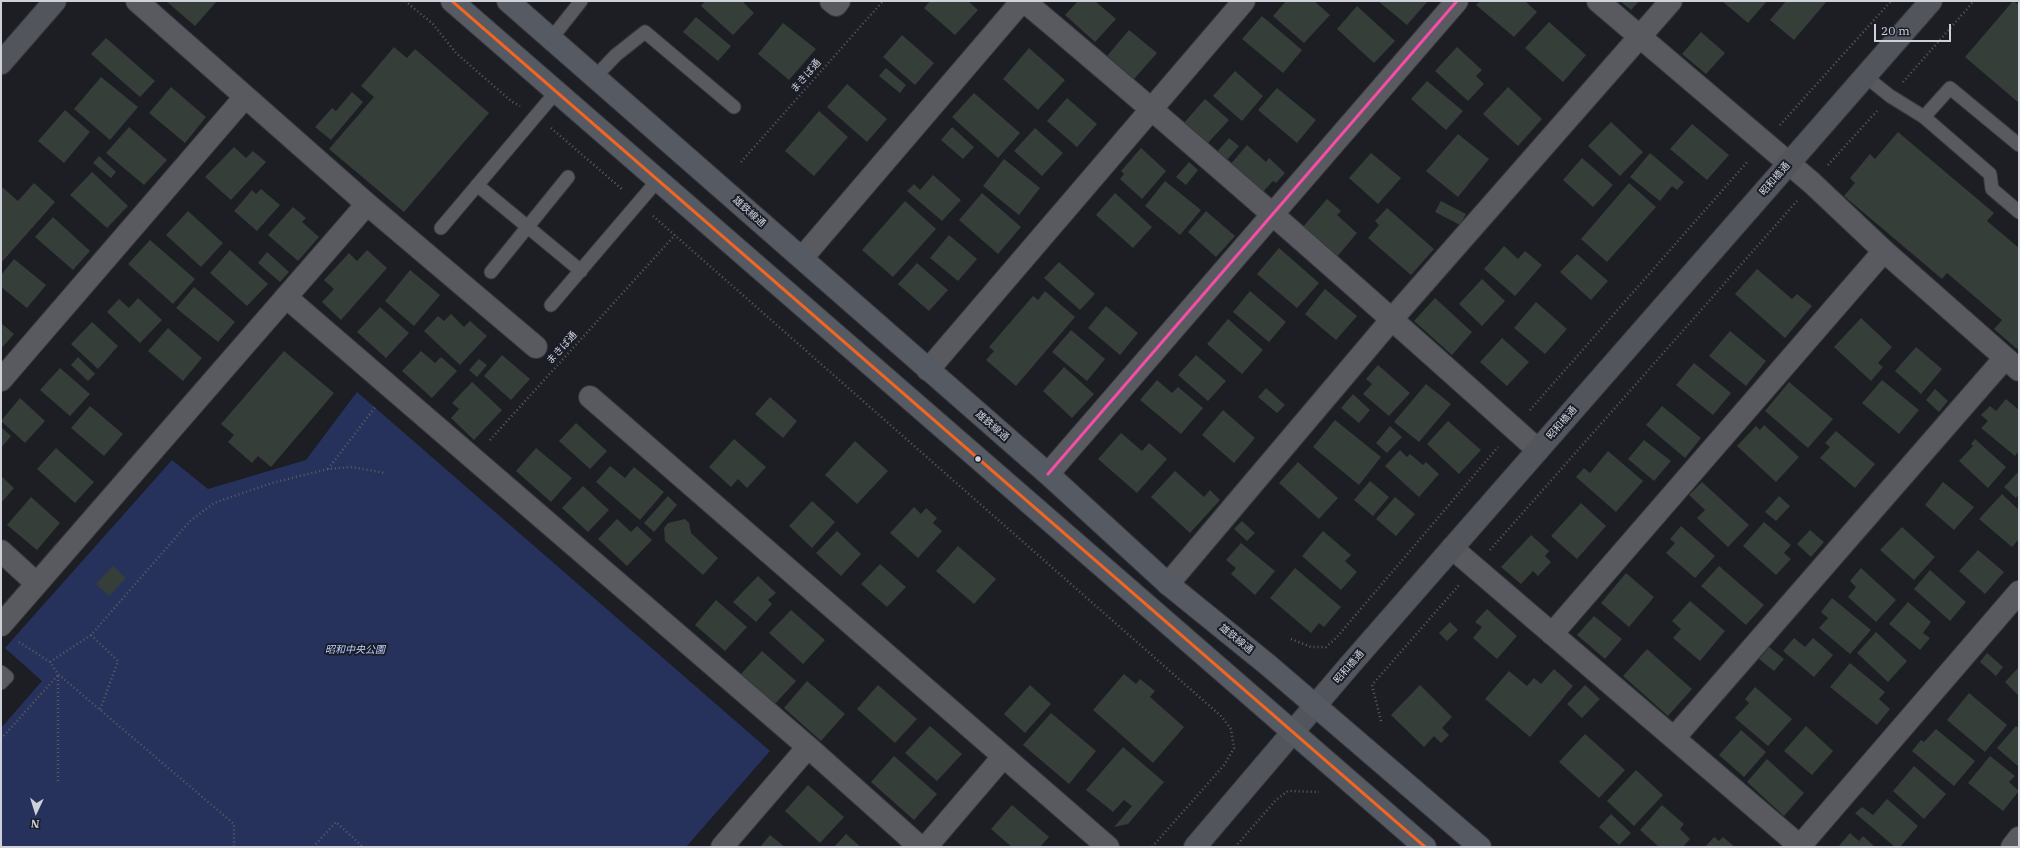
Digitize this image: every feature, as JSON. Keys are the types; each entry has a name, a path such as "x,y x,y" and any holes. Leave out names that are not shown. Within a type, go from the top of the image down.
{"main road":[{"path":"452,1 657,181 1425,847"},
{"name":"雄鉄線通","path":"518,4 550,39 1048,474 1168,584 1316,705 1480,847"}],"street":[{"path":"1,64 55,1"},
{"path":"138,1 367,204 536,347"},
{"path":"831,1 836,5 840,1"},
{"path":"802,258 1023,1 1152,108 1392,319 1538,450"},
{"path":"928,370 1244,1"},
{"path":"1048,474 1457,1"},
{"path":"1598,1 1812,183 1884,251 2012,364 1674,738"},
{"path":"1168,584 1392,319 1671,1"},
{"name":"昭和橋通","path":"1195,847 1452,548 1931,1"},
{"path":"1,380 245,97"},
{"path":"1,625 367,204"},
{"path":"1552,634 1884,251"},
{"path":"286,297 808,748 920,847"},
{"path":"590,397 1108,847"},
{"path":"1452,548 1801,846 2019,592"},
{"path":"1,551 36,583"},
{"path":"722,847 808,748"},
{"path":"926,847 1003,757"},
{"path":"2012,847 2019,838"}],"lane":[{"path":"550,39 581,1"},
{"path":"594,78 616,55 645,32 734,107"},
{"path":"1864,76 1890,96 1924,118 1990,174 1992,189 2019,212"},
{"path":"1924,118 1950,88 2019,145"},
{"path":"441,228 556,92"},
{"path":"491,272 568,177"},
{"path":"551,305 657,181"},
{"path":"477,185 580,271"},
{"path":"1,672 7,677 1,683"}],"path":[{"path":"405,1 433,24 456,53 511,101 536,115 675,235 1222,717 1231,729 1234,748 1225,764 1152,847"},
{"name":"まきば通","path":"741,162 882,1"},
{"path":"1291,638 1311,647 1319,647 1326,646 1337,637 1514,429 1764,143 1891,1"},
{"path":"1381,722 1372,685 1474,567 1974,1"},
{"name":"まきば通","path":"473,459 675,235"},
{"path":"328,469 380,401"},
{"path":"50,662 91,635 190,521 214,503 272,483 328,469 352,467 385,473"},
{"path":"91,635 118,661 100,710"},
{"path":"18,641 50,662 58,674 234,824 234,847"},
{"path":"1,739 58,674"},
{"path":"58,674 58,781"},
{"path":"1235,847 1276,800 1288,791 1319,792"},
{"path":"313,847 336,822 363,847"}],"green space":[{"name":"昭和中央公園","path":"357,392 770,751 686,847 1,847 1,728 42,681 5,648 172,460 208,489 306,460"}],"building":[{"path":"166,1 217,1 195,26"},
{"path":"705,1 745,1 744,3 754,13 733,35 701,6"},
{"path":"930,1 968,1 978,10 955,35 924,8"},
{"path":"1078,1 1095,1 1116,19 1095,42 1065,15"},
{"path":"1286,1 1314,1 1330,15 1304,43 1273,16"},
{"path":"1378,1 1428,1 1407,25"},
{"path":"1480,1 1525,1 1537,12 1514,37 1476,5"},
{"path":"1620,1 1639,1 1631,10"},
{"path":"1722,1 1767,1 1748,23"},
{"path":"1786,1 1827,1 1794,40 1770,20"},
{"path":"2013,1 2019,5 2019,103 1965,57"},
{"path":"1357,6 1395,41 1374,63 1337,29"},
{"path":"1262,16 1302,50 1283,73 1242,39"},
{"path":"696,17 731,46 718,61 683,32"},
{"path":"1549,22 1586,55 1563,82 1525,48"},
{"path":"783,23 816,49 789,80 758,54"},
{"path":"1129,30 1157,53 1134,79 1107,56"},
{"path":"1701,32 1725,53 1706,74 1682,54"},
{"path":"902,35 934,63 915,85 883,57"},
{"path":"106,38 155,81 140,97 91,54"},
{"path":"394,47 407,58 415,49 489,113 404,212 329,149 374,97 361,86"},
{"path":"1457,47 1482,70 1476,76 1484,84 1468,101 1435,71"},
{"path":"1029,48 1065,80 1038,110 1003,79"},
{"path":"886,68 906,85 900,93 879,76"},
{"path":"1235,71 1263,96 1242,121 1213,96"},
{"path":"101,77 138,107 110,140 74,109"},
{"path":"1427,81 1463,111 1446,130 1411,99"},
{"path":"847,84 887,119 867,142 827,107"},
{"path":"171,87 206,117 185,143 149,113"},
{"path":"1508,87 1542,119 1518,146 1483,114"},
{"path":"1277,88 1316,120 1297,143 1258,110"},
{"path":"352,92 363,102 331,140 315,127 332,108 336,111"},
{"path":"974,93 1020,133 998,158 952,117"},
{"path":"1067,98 1097,124 1077,147 1047,121"},
{"path":"1205,99 1229,120 1207,144 1183,124"},
{"path":"65,110 90,132 64,163 38,141"},
{"path":"819,111 848,137 814,176 785,151"},
{"path":"1611,122 1643,152 1620,176 1588,146"},
{"path":"1692,124 1729,155 1707,180 1670,149"},
{"path":"129,127 167,160 144,185 106,153"},
{"path":"952,127 974,147 963,159 941,140"},
{"path":"1035,128 1063,153 1042,176 1014,151"},
{"path":"1898,132 1994,213 1987,221 2019,248 2019,346 2017,349 1994,329 2002,320 1947,273 1942,279 1844,196 1855,183 1850,178 1870,154 1875,159"},
{"path":"1458,134 1489,159 1458,197 1426,171"},
{"path":"1229,138 1239,146 1227,160 1217,152"},
{"path":"1247,145 1266,162 1269,158 1285,173 1276,183 1273,181 1261,194 1229,166"},
{"path":"234,147 246,158 253,151 266,162 231,200 205,177"},
{"path":"1141,148 1166,171 1142,199 1120,179 1124,174 1121,171"},
{"path":"1371,153 1401,178 1378,204 1349,178"},
{"path":"1650,153 1684,182 1677,190 1672,186 1660,201 1630,177"},
{"path":"99,156 116,172 111,178 93,163"},
{"path":"1582,158 1613,185 1593,207 1563,180"},
{"path":"1004,159 1040,188 1019,215 983,186"},
{"path":"1189,162 1198,170 1186,185 1176,177"},
{"path":"92,172 128,206 107,228 70,195"},
{"path":"933,175 961,200 942,221 907,191 914,184 920,190"},
{"path":"1165,181 1201,210 1180,235 1145,206"},
{"path":"34,183 55,202 1,263 1,188 2,187 18,201"},
{"path":"1629,183 1656,207 1607,262 1581,239"},
{"path":"261,189 280,205 257,231 234,211 252,190 256,194"},
{"path":"982,193 1021,227 998,254 959,220"},
{"path":"1115,193 1152,227 1133,248 1096,215"},
{"path":"1327,199 1341,211 1337,215 1357,233 1336,258 1302,228"},
{"path":"905,201 936,229 893,277 862,250"},
{"path":"1441,201 1466,214 1460,225 1435,212"},
{"path":"293,207 306,218 302,222 319,237 298,261 268,235"},
{"path":"1387,208 1434,249 1411,275 1368,238 1379,225 1375,221"},
{"path":"188,211 223,243 201,267 166,235"},
{"path":"1206,211 1235,236 1216,257 1188,232"},
{"path":"53,217 90,251 73,270 35,237"},
{"path":"949,235 977,259 958,281 930,258"},
{"path":"150,240 195,279 173,304 128,264"},
{"path":"1504,246 1518,259 1525,251 1542,265 1515,296 1484,269"},
{"path":"1279,248 1319,283 1297,308 1257,274"},
{"path":"230,250 268,284 247,306 210,273"},
{"path":"367,250 387,268 341,320 322,302 334,289 324,280 349,253 357,261"},
{"path":"267,252 289,272 280,282 258,263"},
{"path":"1577,254 1608,281 1591,300 1560,272"},
{"path":"14,259 46,285 27,308 1,287 1,275"},
{"path":"1059,262 1095,294 1080,310 1044,278"},
{"path":"917,263 948,290 929,311 898,284"},
{"path":"1757,269 1792,299 1797,294 1812,306 1785,338 1735,294"},
{"path":"410,270 440,295 414,326 385,301"},
{"path":"1482,279 1505,301 1482,326 1459,304"},
{"path":"194,287 235,322 218,342 176,308"},
{"path":"1325,289 1357,316 1336,340 1305,314"},
{"path":"1045,291 1075,317 1016,386 986,360 994,351 989,347 1033,296 1038,300"},
{"path":"1250,291 1286,322 1269,342 1233,312"},
{"path":"138,298 162,320 140,343 107,312 119,299 129,308"},
{"path":"1435,298 1472,332 1452,355 1414,321"},
{"path":"1536,302 1567,329 1545,354 1514,328"},
{"path":"1106,306 1138,333 1120,355 1088,328"},
{"path":"380,307 409,333 386,358 357,332"},
{"path":"451,314 464,327 470,321 487,336 460,365 424,331 438,316 444,321"},
{"path":"1861,318 1892,347 1878,363 1883,367 1871,381 1834,347"},
{"path":"1228,319 1263,350 1242,374 1207,344"},
{"path":"92,322 118,346 98,369 71,344"},
{"path":"1,323 14,334 1,349"},
{"path":"168,328 202,358 183,381 148,351"},
{"path":"1071,330 1105,359 1087,381 1052,352"},
{"path":"1730,331 1766,361 1746,386 1709,356"},
{"path":"1502,338 1529,362 1507,386 1480,362"},
{"path":"1916,347 1942,369 1921,394 1895,371"},
{"path":"284,351 334,393 271,467 258,456 252,463 228,442 234,435 221,424"},
{"path":"421,351 435,363 441,357 457,371 432,398 402,371"},
{"path":"502,355 530,379 511,400 484,376"},
{"path":"1196,355 1226,381 1208,401 1178,375"},
{"path":"78,357 95,374 88,381 71,365"},
{"path":"479,359 487,365 477,377 469,370"},
{"path":"1694,363 1731,393 1713,415 1676,385"},
{"path":"1378,365 1410,393 1389,416 1363,394 1372,384 1366,379"},
{"path":"1064,367 1094,394 1072,418 1043,391"},
{"path":"60,368 90,394 70,416 40,390"},
{"path":"1157,380 1172,393 1178,387 1203,408 1181,434 1140,400"},
{"path":"1882,380 1919,410 1899,434 1862,403"},
{"path":"472,382 502,410 474,440 451,418 459,409 452,403"},
{"path":"1789,382 1833,419 1808,448 1765,411"},
{"path":"1426,384 1451,404 1419,442 1394,422"},
{"path":"1266,388 1285,405 1277,413 1258,397"},
{"path":"1935,389 1948,401 1939,412 1926,400"},
{"path":"1353,394 1370,410 1359,423 1341,408"},
{"path":"770,397 797,421 783,438 755,414"},
{"path":"20,398 45,421 25,443 1,421"},
{"path":"2006,399 2019,410 2019,451 2015,456 1981,428 1988,421 1981,415 1990,406 1996,411"},
{"path":"90,406 123,434 104,456 71,428"},
{"path":"1662,406 1701,438 1685,458 1646,425"},
{"path":"1223,410 1255,438 1234,463 1202,435"},
{"path":"1335,420 1381,457 1359,485 1313,447"},
{"path":"1448,421 1481,450 1459,474 1427,444"},
{"path":"576,423 607,451 590,469 559,441"},
{"path":"1764,425 1799,457 1776,482 1737,446 1756,426 1760,430"},
{"path":"1390,426 1402,437 1387,453 1376,443"},
{"path":"1,427 11,436 1,448"},
{"path":"1836,431 1875,464 1855,488 1820,458 1830,447 1825,443"},
{"path":"1121,433 1142,451 1149,443 1167,459 1137,493 1098,459"},
{"path":"734,439 766,467 747,488 738,479 731,487 709,467"},
{"path":"1975,439 2006,467 1988,488 1959,461 1973,446 1971,444"},
{"path":"1644,440 1671,461 1654,481 1628,459"},
{"path":"855,441 888,471 857,504 825,475"},
{"path":"56,448 94,482 75,503 37,469"},
{"path":"536,448 572,478 551,502 516,471"},
{"path":"1400,450 1407,457 1410,454 1423,465 1426,462 1439,474 1419,497 1385,466"},
{"path":"1608,451 1643,481 1616,512 1576,477 1584,468 1590,473"},
{"path":"1298,462 1338,498 1319,519 1279,483"},
{"path":"610,466 625,478 634,467 664,492 640,520 596,482"},
{"path":"1175,471 1204,497 1210,490 1220,500 1190,533 1151,497"},
{"path":"2019,471 2019,494 2016,498 2004,487"},
{"path":"1,476 14,488 1,503"},
{"path":"1370,481 1389,497 1373,516 1354,500"},
{"path":"1702,482 1749,525 1728,547 1697,518 1705,510 1689,495"},
{"path":"1943,482 1974,507 1954,530 1925,505"},
{"path":"583,486 609,510 588,532 562,508"},
{"path":"2002,494 2019,510 2019,539 2012,547 1979,519"},
{"path":"668,496 677,505 654,532 644,523"},
{"path":"1779,496 1790,506 1776,521 1765,512"},
{"path":"31,497 60,523 37,550 7,525"},
{"path":"1395,497 1415,514 1396,536 1376,519"},
{"path":"812,501 835,522 812,548 789,526"},
{"path":"1581,503 1606,526 1577,559 1551,536"},
{"path":"914,507 921,514 926,508 937,518 933,523 942,531 918,558 890,533"},
{"path":"617,519 631,532 637,526 652,540 627,566 598,539"},
{"path":"685,519 689,523 691,533 718,558 703,575 665,541 664,528 668,523"},
{"path":"1242,521 1255,533 1247,541 1234,529"},
{"path":"1764,522 1791,545 1784,553 1791,559 1776,575 1743,546"},
{"path":"1681,526 1715,556 1695,578 1666,553 1675,543 1670,539"},
{"path":"1902,527 1935,557 1914,580 1880,550"},
{"path":"1810,530 1824,542 1811,557 1797,544"},
{"path":"837,531 861,554 841,576 816,553"},
{"path":"1323,531 1351,555 1345,561 1357,572 1341,590 1302,556"},
{"path":"1531,535 1549,551 1545,556 1551,562 1538,576 1533,571 1521,584 1501,567"},
{"path":"1241,543 1275,571 1255,595 1231,574 1236,568 1226,560"},
{"path":"958,546 996,579 974,604 936,571"},
{"path":"1978,550 2004,572 1985,594 1959,571"},
{"path":"880,564 906,587 887,607 861,584"},
{"path":"113,566 126,578 109,596 96,584"},
{"path":"1719,566 1764,605 1746,625 1701,586"},
{"path":"1295,568 1341,607 1324,627 1319,623 1311,633 1270,598"},
{"path":"1861,568 1896,600 1876,622 1848,597 1856,587 1850,581"},
{"path":"1930,570 1966,602 1950,621 1914,589"},
{"path":"1626,573 1654,597 1629,627 1601,603"},
{"path":"758,576 776,593 768,600 772,604 756,622 733,602"},
{"path":"1832,598 1871,630 1850,654 1819,628 1828,618 1821,612"},
{"path":"716,600 747,627 725,651 695,625"},
{"path":"1690,601 1725,631 1700,661 1673,638 1681,629 1672,621"},
{"path":"1908,602 1931,622 1923,633 1930,638 1920,650 1889,624"},
{"path":"1487,609 1517,636 1497,659 1473,638 1482,627 1475,622"},
{"path":"791,610 825,640 803,664 769,633"},
{"path":"1594,616 1622,639 1605,659 1577,635"},
{"path":"1450,622 1458,630 1447,641 1439,633"},
{"path":"1876,632 1907,661 1888,682 1857,653"},
{"path":"1794,638 1805,647 1813,638 1833,655 1814,677 1783,651"},
{"path":"1769,647 1784,659 1774,671 1759,659"},
{"path":"1647,649 1692,689 1668,716 1623,676"},
{"path":"762,651 796,681 775,704 741,674"},
{"path":"1987,653 2003,667 1996,676 1980,662"},
{"path":"1850,663 1885,692 1879,699 1890,709 1877,725 1830,687"},
{"path":"2019,667 2019,696 2005,682"},
{"path":"1554,669 1573,686 1530,737 1485,699 1509,671 1527,686 1534,678 1541,684"},
{"path":"1124,674 1136,684 1140,679 1155,691 1150,697 1184,727 1153,763 1093,710"},
{"path":"807,681 845,714 821,741 784,708"},
{"path":"878,685 917,719 895,743 857,709"},
{"path":"1030,685 1051,704 1025,733 1004,714"},
{"path":"1420,685 1452,717 1442,728 1449,735 1441,743 1434,736 1424,747 1391,715"},
{"path":"1585,685 1600,699 1582,718 1567,704"},
{"path":"1755,687 1792,719 1768,746 1735,718 1749,703 1745,699"},
{"path":"1969,693 2007,725 1985,752 1947,720"},
{"path":"1051,713 1096,751 1069,784 1023,745"},
{"path":"930,726 962,754 937,781 905,753"},
{"path":"1806,726 1833,751 1812,775 1784,751"},
{"path":"2016,726 2019,728 2019,767 1997,748"},
{"path":"1936,729 1975,761 1954,786 1912,751 1921,740 1924,742"},
{"path":"1741,730 1766,752 1744,777 1719,755"},
{"path":"1585,734 1625,770 1599,798 1559,762"},
{"path":"1123,747 1164,782 1128,824 1114,827 1132,806 1124,800 1113,812 1086,790"},
{"path":"894,756 937,794 914,820 871,782"},
{"path":"1990,756 2015,776 2009,782 2019,791 2003,811 1968,783"},
{"path":"1767,759 1804,793 1784,816 1747,782"},
{"path":"1914,766 1946,794 1924,819 1893,791"},
{"path":"1636,770 1663,795 1634,826 1607,801"},
{"path":"808,785 844,817 820,843 785,811"},
{"path":"1887,799 1918,826 1900,847 1895,847 1855,813 1862,807 1873,815"},
{"path":"1012,805 1049,837 1040,847 1012,847 991,829"},
{"path":"1662,805 1684,824 1680,829 1690,839 1683,847 1659,847 1640,830"},
{"path":"1611,814 1631,833 1619,845 1599,827"},
{"path":"1850,833 1859,841 1863,836 1875,847 1838,847"},
{"path":"846,834 861,847 834,847"},
{"path":"770,835 785,847 760,847"},
{"path":"1714,837 1719,841 1723,837 1735,847 1705,847"}],"transit line":[{"path":"452,1 1425,847"},
{"path":"1048,474 1457,1"}]}
